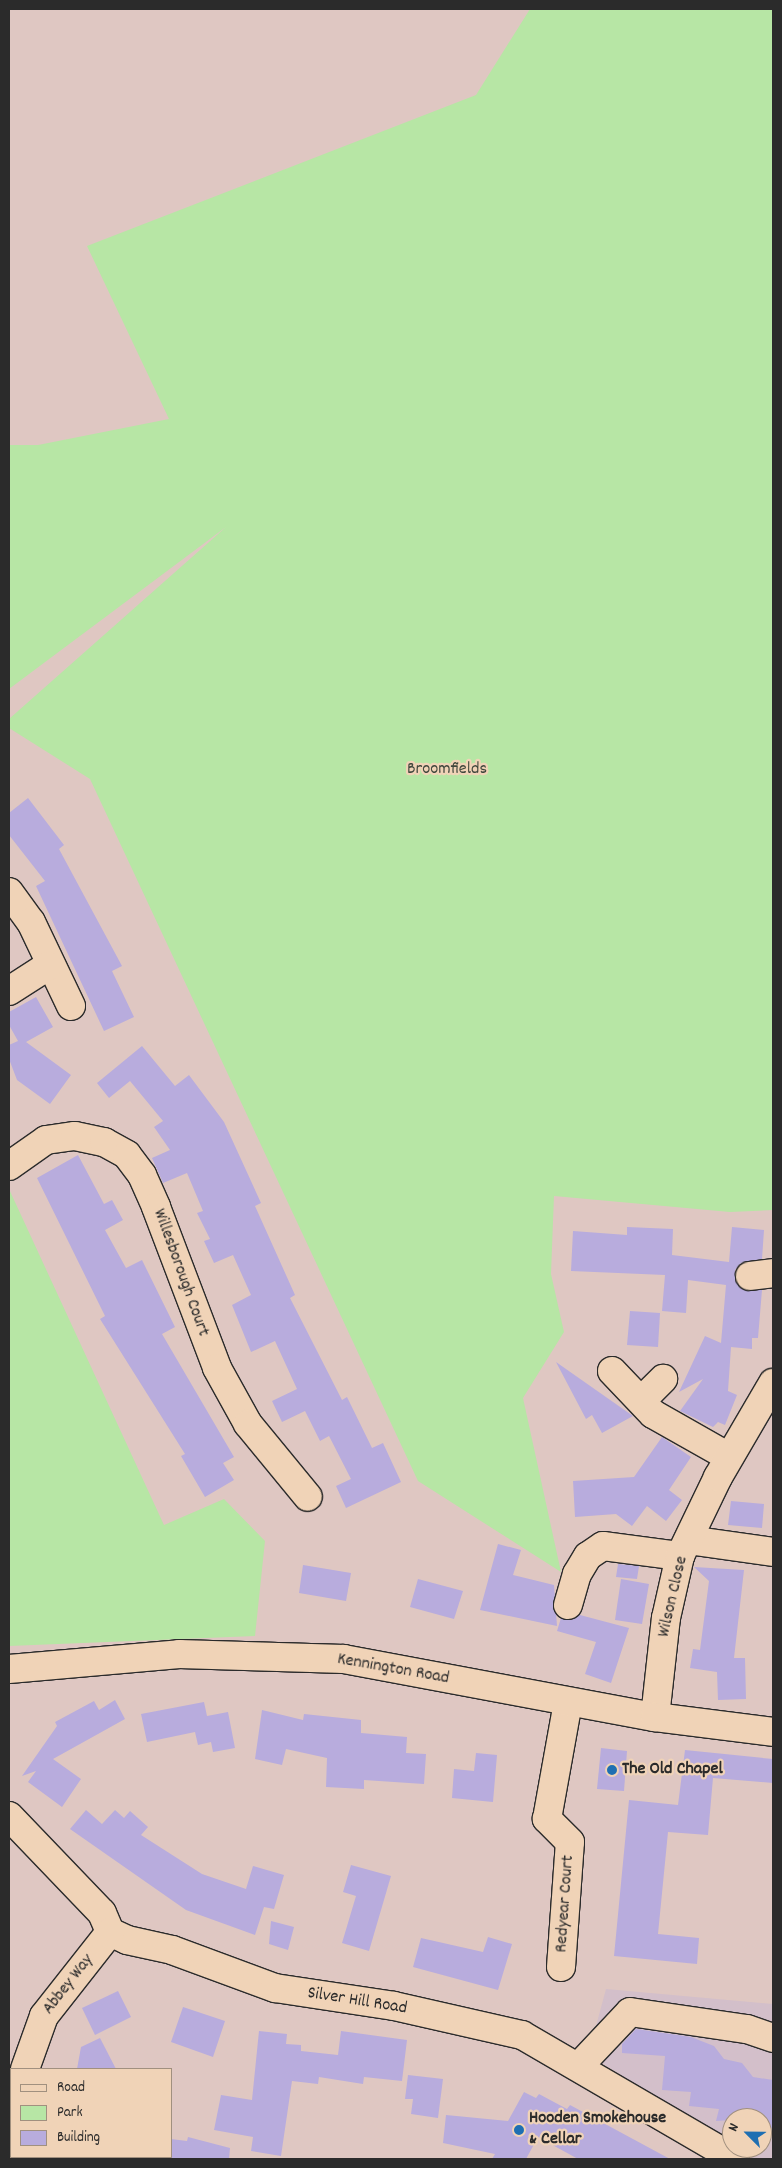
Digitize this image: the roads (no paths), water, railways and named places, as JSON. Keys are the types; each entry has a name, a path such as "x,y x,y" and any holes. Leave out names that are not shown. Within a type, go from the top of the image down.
{"street":[{"path":"9,892 31,922 48,966 70,1006"},
{"path":"9,991 48,966"},
{"name":"Willesborough Court","path":"9,1166 46,1140 75,1136 104,1142 127,1155 142,1175 156,1207 217,1368 248,1424 308,1496"},
{"path":"612,1371 642,1400 678,1430 729,1457"},
{"path":"642,1400 663,1379"},
{"name":"Wilson Close","path":"655,1716 666,1618 685,1548 729,1457 773,1382"},
{"path":"568,1605 577,1574 588,1556 603,1546 773,1552"},
{"name":"Kennington Road","path":"9,1669 178,1654 344,1659 568,1702 773,1732"},
{"name":"Redyear Court","path":"561,1967 570,1842 547,1819 568,1702"},
{"path":"9,1816 102,1913 118,1936"},
{"name":"Silver Hill Road","path":"118,1936 172,1950 275,1988 394,2006 514,2032 579,2066 735,2159"},
{"name":"Abbey Way","path":"25,2068 44,2016 118,1936"},
{"path":"579,2066 630,2012 747,2029 773,2038"}],"place":[{"name":"The Old Chapel","path":"612,1770"},
{"name":"Hooden Smokehouse & Cellar","path":"519,2130"}],"park label":[{"name":"Broomfields","path":"447,770"}]}
